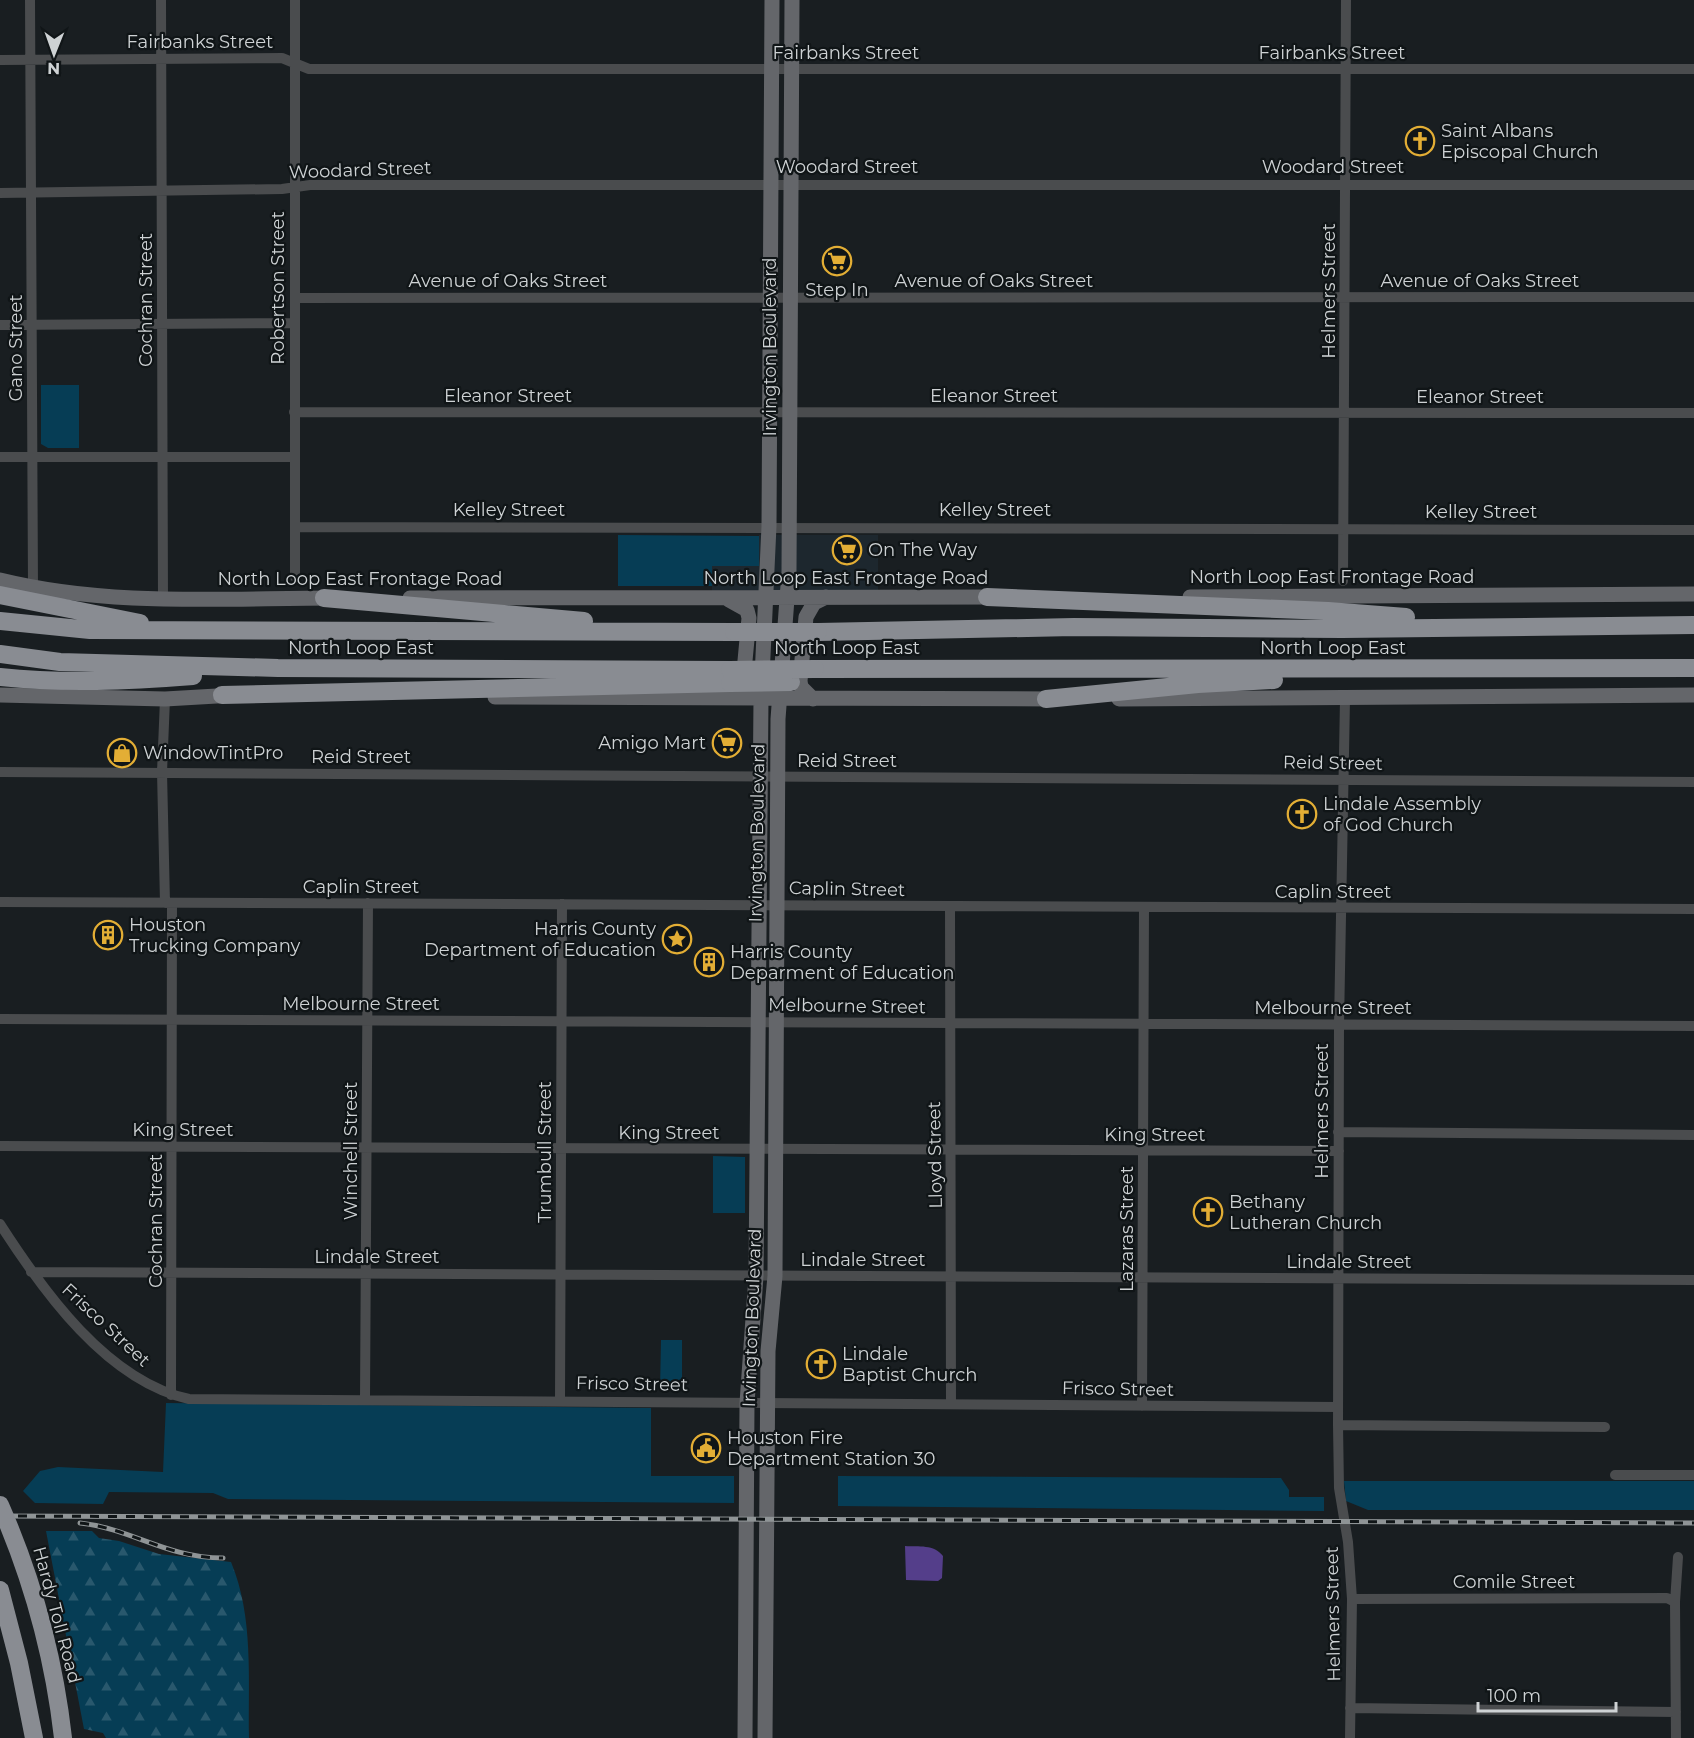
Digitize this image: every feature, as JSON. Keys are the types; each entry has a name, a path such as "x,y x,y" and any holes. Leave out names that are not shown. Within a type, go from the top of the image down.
{"highway":[{"path":"0,595 183,631"},
{"path":"987,597 1328,611 1512,626"},
{"path":"324,598 708,632"},
{"name":"North Loop East","path":"0,621 90,630 183,631 818,632 1074,627 1342,629 1694,625"},
{"name":"North Loop East","path":"0,654 60,662 730,676 814,683 851,669 1694,668"},
{"path":"0,677 132,681 279,668"},
{"path":"1046,699 1198,684 1489,669"},
{"path":"222,695 730,676"},
{"name":"Hardy Toll Road","path":"0,1505 25,1569 48,1651 63,1738"},
{"path":"0,1590 20,1663 34,1738"}],"main road":[{"name":"Irvington Boulevard","path":"746,1738 747,1403 756,1276 760,699 769,526 772,0"},
{"name":"Irvington Boulevard","path":"765,1738 768,1351 775,1276 778,777 789,526 792,0"},
{"name":"North Loop East Frontage Road","path":"0,580 94,597 163,600 1694,594"},
{"path":"826,597 814,603 806,617 801,687 814,683 1046,699 1345,699 1694,695"},
{"path":"717,698 733,693 741,687 744,680 749,618 747,610 725,598"},
{"path":"0,695 165,699 222,695 780,699 814,683"},
{"path":"748,1444 768,1444"},
{"path":"748,1556 768,1556"},
{"path":"746,1677 765,1677"}],"street":[{"name":"Gano Street","path":"30,0 33,587"},
{"name":"Cochran Street","path":"161,0 163,600"},
{"name":"Robertson Street","path":"295,0 293,457 296,527 295,577"},
{"name":"Helmers Street","path":"1343,581 1346,0"},
{"name":"Fairbanks Street","path":"0,60 282,58 309,69 1694,69"},
{"name":"Woodard Street","path":"0,193 162,191 322,185 1346,183 1694,185"},
{"name":"Avenue of Oaks Street","path":"295,298 1694,297"},
{"path":"0,325 162,322 295,323"},
{"name":"Eleanor Street","path":"294,412 1694,413"},
{"path":"0,457 293,457"},
{"name":"Kelley Street","path":"296,527 1344,527 1694,530"},
{"name":"Cochran Street","path":"165,699 162,772 173,1020 171,1395"},
{"name":"Helmers Street","path":"1345,699 1340,909 1338,1425 1339,1488 1348,1542 1352,1599 1350,1738"},
{"name":"Reid Street","path":"0,772 1694,782"},
{"name":"Caplin Street","path":"0,902 1694,909"},
{"name":"Winchell Street","path":"365,1399 368,903"},
{"name":"Trumbull Street","path":"560,1400 562,904"},
{"name":"Lloyd Street","path":"950,906 953,1277 951,1404"},
{"name":"Lazaras Street","path":"1142,1406 1144,908"},
{"name":"Melbourne Street","path":"0,1019 1694,1026"},
{"path":"1338,1132 1694,1135"},
{"name":"King Street","path":"0,1146 1339,1152"},
{"name":"Frisco Street","path":"0,1224 31,1272 54,1301 106,1352 143,1382 171,1395 207,1400 560,1400 1338,1407"},
{"name":"Lindale Street","path":"31,1272 1694,1280"},
{"path":"1338,1425 1605,1427"},
{"path":"1615,1475 1694,1475"},
{"path":"1676,1738 1675,1602 1678,1557"},
{"name":"Comile Street","path":"1352,1599 1667,1598 1675,1602"},
{"path":"1350,1708 1676,1712"}],"shaded area":[{"path":"759,535 878,535 878,592 712,592 712,566 758,566"},
{"path":"905,1546 926,1547 939,1552 943,1556 942,1578 938,1581 906,1580"}],"green space":[{"path":"41,385 79,385 79,448 48,448 41,444"},
{"path":"618,535 759,536 759,566 712,566 712,586 618,586"},
{"path":"713,1156 745,1157 745,1213 713,1213"},
{"path":"661,1340 682,1340 682,1390 660,1390"},
{"path":"166,1403 651,1408 651,1476 734,1476 734,1503 228,1499 213,1493 109,1492 103,1504 35,1503 23,1491 40,1471 58,1467 163,1472"},
{"path":"838,1476 1281,1478 1289,1490 1289,1497 1324,1497 1324,1511 838,1506"},
{"path":"1344,1481 1694,1481 1694,1510 1368,1510 1346,1501"},
{"path":"46,1531 92,1531 99,1538 119,1541 159,1554 231,1562 247,1627 249,1738 106,1738 103,1733 84,1729"}],"railway":[{"path":"0,1516 1694,1523"},
{"path":"80,1523 117,1531 167,1549 203,1557 223,1558"}],"place":[{"name":"Saint Albans Episcopal Church","path":"1420,141"},
{"name":"Step In","path":"837,261"},
{"name":"On The Way","path":"847,550"},
{"name":"Amigo Mart","path":"727,743"},
{"name":"WindowTintPro","path":"122,753"},
{"name":"Lindale Assembly of God Church","path":"1302,814"},
{"name":"Houston Trucking Company","path":"108,935"},
{"name":"Harris County Department of Education","path":"677,939"},
{"name":"Harris County Deparment of Education","path":"709,962"},
{"name":"Bethany Lutheran Church","path":"1208,1212"},
{"name":"Lindale Baptist Church","path":"821,1364"},
{"name":"Houston Fire Department Station 30","path":"706,1448"}]}
